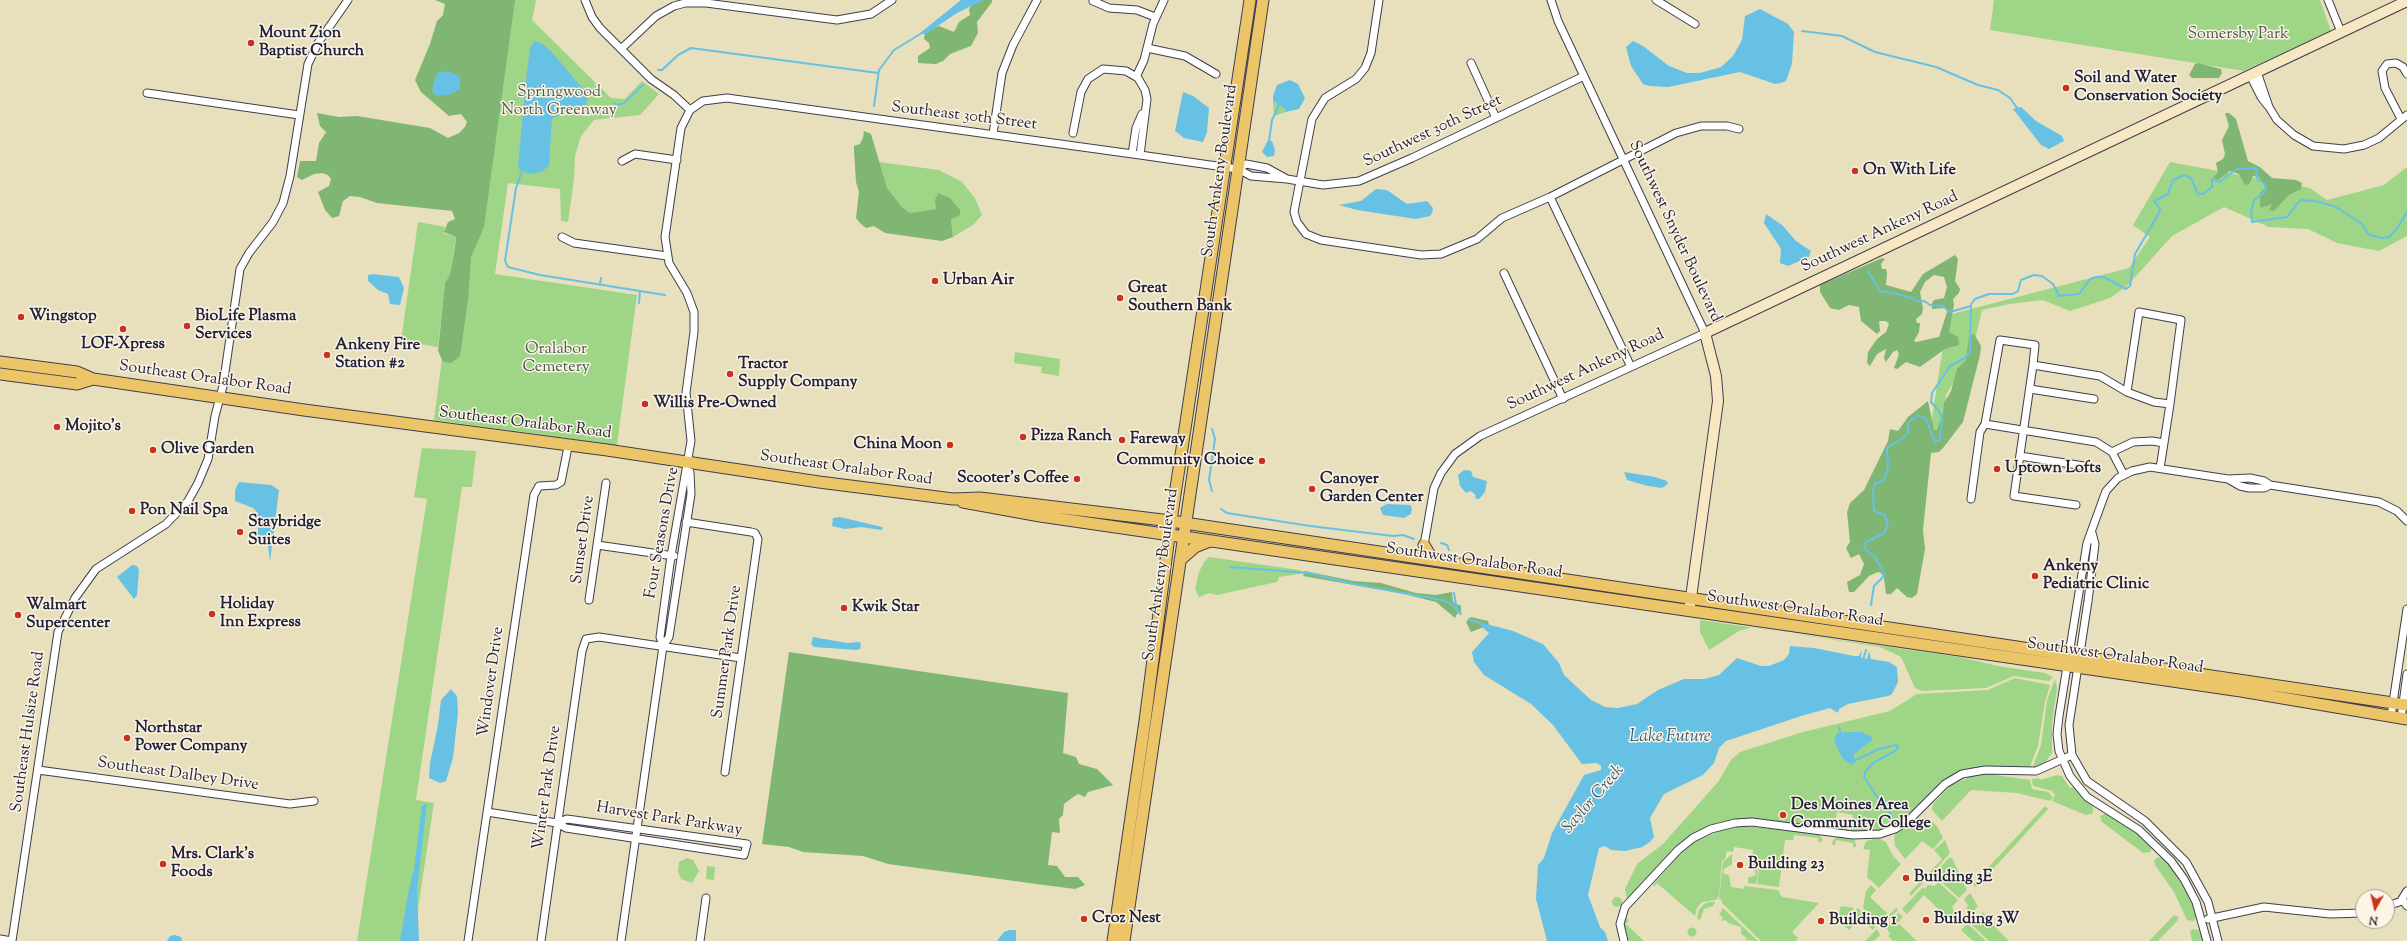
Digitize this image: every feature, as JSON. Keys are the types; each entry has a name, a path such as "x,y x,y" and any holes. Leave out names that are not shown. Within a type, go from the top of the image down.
{"main road":[{"name":"South Ankeny Boulevard","path":"1113,941 1127,883 1180,560 1177,535 1178,522 1250,0"},
{"name":"South Ankeny Boulevard","path":"1178,522 1238,169 1263,0"},
{"name":"Southeast Oralabor Road","path":"0,362 77,372 94,379 568,447 689,462 953,499 981,507 1177,535"},
{"name":"Southeast Oralabor Road","path":"0,374 77,384 94,379"},
{"name":"Southeast Oralabor Road","path":"953,499 980,498 1178,522"},
{"name":"Southwest Oralabor Road","path":"1178,522 2401,704"},
{"path":"1139,529 1162,544 1166,558"},
{"name":"South Ankeny Boulevard","path":"1124,941 1127,883 1166,558 1177,535"},
{"name":"Southwest Oralabor Road","path":"1177,535 2078,667 2400,717"},
{"path":"1180,560 1195,547 1211,540"},
{"path":"1411,557 1424,545 1433,560"}],"street":[{"name":"Southeast Hulsize Road","path":"12,941 55,648 65,617 96,569 157,531 173,517 188,500 198,483 208,459 219,397 223,386 238,277 246,258 273,222 283,203 290,176 303,83 310,58 318,43 348,0"},
{"path":"586,0 596,22 621,49 651,79 674,95 690,110 681,128 666,237 667,256 673,272 688,294 694,312 694,332 686,393 691,436 689,462"},
{"path":"621,49 656,16 674,6 695,2 725,3 837,20 871,14 892,0"},
{"path":"993,134 1002,72 1013,45 1037,0"},
{"path":"1136,77 1141,70 1156,17 1164,0"},
{"path":"1379,0 1371,53 1365,68 1356,79 1325,98 1315,112 1299,182 1294,212 1297,222 1306,234 1325,241 1428,256 1441,254 1477,239 1502,218 1550,197 1624,159 1689,129 1719,126 1739,129"},
{"name":"Southwest Snyder Boulevard","path":"1551,0 1558,21 1705,333 1716,376 1718,401 1706,489 1706,527 1690,611"},
{"path":"1656,0 1695,24"},
{"path":"2328,0 2341,32"},
{"path":"1093,1 1109,8 1137,10 1156,17"},
{"name":"Southwest Ankeny Road","path":"1424,545 1434,488 1441,473 1455,454 1480,436 1705,333 2407,1"},
{"path":"1147,48 1185,56 1216,74"},
{"path":"1471,63 1496,118"},
{"path":"2254,74 2269,107 2277,120 2294,135 2313,146 2333,149 2354,148 2371,143 2404,117 2385,88 2382,71 2387,64 2396,63 2403,67 2407,74"},
{"path":"1072,133 1080,92 1093,74 1110,68 1126,71 1136,77 1145,90 1145,109 1140,155"},
{"name":"Southwest 30th Street","path":"1287,179 1267,168 1246,164 1238,169 1251,176 1287,179 1299,182 1335,185 1365,180 1584,76"},
{"path":"147,93 298,115"},
{"name":"Southeast 30th Street","path":"690,110 703,101 727,98 1238,169"},
{"path":"1132,154 1136,128 1145,109"},
{"path":"622,161 635,154 677,160"},
{"path":"1550,197 1631,367"},
{"path":"562,237 574,243 667,256"},
{"path":"1504,273 1563,399"},
{"path":"2127,392 2139,312 2182,320 2160,468"},
{"path":"1971,499 1980,432 1985,424 2000,340 2035,346 2014,496 2076,505"},
{"path":"2033,365 2100,376 2127,392 2154,402 2170,404"},
{"path":"2030,389 2094,399"},
{"path":"1985,424 2096,442 2112,452 2121,476"},
{"path":"2112,452 2133,442 2152,441 2164,443"},
{"name":"Windover Drive","path":"468,941 534,495 539,486 556,485 561,482 568,447"},
{"path":"2020,456 2084,466"},
{"name":"Four Seasons Drive","path":"621,941 663,646 669,637 680,557 692,494 689,462"},
{"name":"Four Seasons Drive","path":"663,646 660,637 671,556 689,462"},
{"path":"2218,941 2213,918 2199,884 2176,850 2145,821 2087,781 2072,755 2069,725 2078,667 2074,655 2087,543 2092,533 2106,491 2121,476 2150,467 2228,479 2250,478 2264,481 2270,486 2379,502 2397,511 2407,521"},
{"name":"Sunset Drive","path":"590,600 606,483"},
{"name":"Summer Park Drive","path":"686,522 751,532 757,535 758,542 725,772"},
{"path":"2092,533 2095,544 2074,655 2066,666 2058,730 2062,759 2074,783 2087,796 2139,830 2171,861 2189,887 2202,921 2207,941"},
{"path":"598,545 680,557"},
{"path":"2400,717 2407,609"},
{"name":"Winter Park Drive","path":"541,941 582,651 586,639 592,636 663,646"},
{"path":"663,646 741,658"},
{"path":"2400,717 2407,674"},
{"path":"1624,941 1620,924 1626,907 1678,850 1693,838 1711,830 1727,825 1752,822 1853,835 1880,834 1895,829 1908,821 1946,784 1962,774 1985,770 2036,771 2072,755"},
{"name":"Southeast Dalbey Drive","path":"38,770 290,804 314,801"},
{"name":"Harvest Park Parkway","path":"487,812 557,823 566,828 635,840 744,855 746,844 567,819 557,823"},
{"path":"2395,905 2405,903 2403,896 2407,892"},
{"path":"700,941 706,898"},
{"path":"2202,921 2264,907 2339,914 2355,913"},
{"path":"0,939 12,941"}],"green space":[{"path":"435,0 515,0 484,227 471,257 468,300 460,356 451,363 443,362 438,351 445,283 450,274 456,237 444,232 448,222 455,219 452,211 377,203 360,197 350,196 343,201 339,216 332,218 325,210 318,192 329,186 331,179 328,175 322,173 314,174 302,180 297,177 300,161 316,161 319,143 326,132 320,126 317,113 339,117 357,116 430,128 448,138 459,133 465,127 467,122 461,114 449,116 421,92 415,80 430,44 437,21 443,15 445,4"},
{"path":"489,0 536,0 532,20 611,98 625,99 642,81 659,94 640,115 594,120 581,136 575,156 574,179 568,222 561,221 560,189 508,183 495,274 637,295 617,445 434,420"},
{"path":"976,0 992,0 992,2 977,22 978,33 971,46 950,54 943,61 936,64 918,63 918,56 930,48 929,43 924,39 925,32 939,26 954,32 959,22 970,15 969,9"},
{"name":"Somersby Park","path":"1994,0 2320,0 2331,31 2244,71 1990,30"},
{"path":"2198,63 2221,69 2222,73 2219,78 2192,78 2189,75 2195,64"},
{"path":"1273,101 1285,109 1286,112 1274,116"},
{"path":"2225,113 2229,113 2236,119 2248,161 2260,167 2272,178 2296,180 2302,183 2301,189 2289,195 2274,211 2269,210 2272,204 2261,208 2260,193 2267,186 2258,177 2253,176 2249,184 2245,185 2239,174 2230,171 2218,180 2213,177 2218,173 2216,163 2223,159 2225,154 2222,140 2229,126"},
{"path":"864,131 871,134 887,188 902,207 910,213 936,209 935,200 938,193 950,198 960,210 960,215 951,219 953,237 942,241 885,233 874,226 866,228 861,224 856,218 859,192 856,182 854,146 860,144"},
{"path":"879,162 939,170 962,182 975,198 982,215 973,225 953,237 951,219 937,209 910,213 902,207 887,188"},
{"path":"2170,162 2310,188 2327,200 2384,185 2407,167 2407,236 2379,251 2337,243 2308,229 2269,227 2224,207 2172,236 2127,286 2110,298 2070,311 2043,300 2009,304 1982,310 1972,352 1946,395 1943,431 1928,443 1948,315 2129,268 2150,237 2133,225"},
{"path":"418,222 445,227 444,233 456,237 450,274 445,283 438,347 401,341"},
{"path":"1955,255 1958,259 1955,281 1960,289 1959,293 1953,299 1954,305 1949,332 1958,337 1959,345 1945,349 1920,367 1906,362 1897,369 1894,368 1899,354 1897,350 1893,352 1886,362 1884,358 1886,349 1877,354 1870,366 1867,363 1868,352 1877,339 1886,332 1889,324 1886,321 1879,321 1880,331 1877,334 1861,321 1859,307 1849,305 1839,310 1830,308 1820,292 1820,285 1882,258 1885,259 1881,264 1882,269 1886,269 1887,273 1886,285 1911,292 1923,274","holes":["1934,275 1944,277 1947,287 1944,298 1934,300 1932,303 1932,309 1945,308 1947,312 1939,337 1916,342 1914,341 1919,332 1920,323 1917,323 1916,319 1922,314 1923,308 1920,292 1925,282"]},
{"path":"1974,334 1981,346 1980,355 1963,422 1939,452 1931,453 1923,530 1925,549 1917,594 1912,598 1907,597 1897,588 1891,594 1886,594 1884,578 1881,573 1878,572 1869,576 1854,592 1849,592 1847,582 1860,575 1864,564 1859,554 1851,558 1846,548 1850,542 1847,512 1850,503 1864,490 1888,441 1890,429 1898,431 1908,417 1928,401 1934,430 1937,430 1943,413 1944,403 1951,391 1957,369 1966,360 1969,336"},
{"path":"1015,352 1060,359 1059,376 1041,373 1042,367 1014,363"},
{"path":"422,448 476,451 472,487 462,487 416,800 434,803 413,941 357,941 427,499 414,497"},
{"path":"1209,557 1299,570 1305,573 1279,577 1277,582 1217,595 1209,593 1199,597 1195,589 1199,572 1204,562"},
{"path":"1305,571 1353,581 1381,583 1416,593 1436,595 1452,592 1453,602 1461,606 1461,612 1457,614 1455,618 1436,602 1404,594 1303,576"},
{"path":"1471,617 1488,621 1489,625 1471,632 1466,622"},
{"path":"1700,620 1751,627 1739,631 1709,650 1700,632"},
{"path":"1784,632 1959,657 1998,666 2045,673 2053,677 2049,681 2014,676 1986,688 1922,691 1915,688 1901,657 1880,647"},
{"path":"789,652 1068,693 1063,753 1076,757 1079,764 1097,769 1113,785 1088,792 1085,797 1078,794 1064,804 1063,815 1059,819 1060,833 1052,832 1048,865 1057,866 1065,877 1078,877 1085,885 1075,889 888,864 863,856 803,852 789,847 762,844"},
{"path":"2015,678 2050,685 2045,702 2038,746 2029,769 1967,770 1894,827 1877,832 1851,832 1853,815 1837,812 1835,824 1850,826 1848,832 1758,819 1688,838 1670,853 1627,899 1625,889 1637,864 1663,844 1718,782 1731,760 1740,752 1803,732 1890,711 1917,694 1988,690"},
{"path":"2055,679 2057,688 2052,724 2052,753 2044,764 2032,769 2041,745 2047,700"},
{"path":"1989,774 2030,780 2032,789 2048,792 2053,797 2050,801 2017,793 1971,790 1942,821 1932,810 1933,804 1951,785 1972,776"},
{"path":"2057,775 2062,776 2070,788 2073,787 2093,806 2093,813 2086,815 2052,801 2055,795 2052,791 2033,786 2032,779 2039,778 2040,780"},
{"path":"2045,806 2048,809 1976,887 1973,884"},
{"path":"2107,813 2144,839 2151,846 2151,852 2143,853 2102,822 2100,816"},
{"path":"1923,817 1930,819 1937,826 1943,838 1933,849 1922,841 1905,859 1895,846 1894,837 1896,833"},
{"path":"1744,826 1819,834 1823,840 1819,843 1818,838 1794,835 1793,840 1785,840 1779,887 1757,884 1759,871 1756,868 1750,867 1753,850 1734,847 1733,852 1727,851 1725,859 1722,861 1719,896 1716,900 1702,902 1697,908 1695,916 1657,883 1654,887 1653,885 1677,857 1696,841 1724,829"},
{"path":"1838,837 1855,840 1856,847 1853,847 1853,843 1836,840 1835,845 1832,845 1833,840"},
{"path":"1878,838 1886,842 1893,856 1901,864 1879,888 1867,877 1870,850 1863,849 1866,841"},
{"path":"1945,840 1950,853 1927,879 1925,877 1942,859 1934,850"},
{"path":"1732,854 1732,864 1723,870 1724,874 1729,875 1731,887 1744,889 1744,886 1778,890 1782,897 1819,903 1792,932 1798,938 1796,941 1761,941 1719,899 1723,862"},
{"path":"2158,857 2164,858 2185,889 2197,916 2194,921 2187,920 2174,892 2155,865 2154,861"},
{"path":"687,858 693,860 699,871 692,883 681,879 678,871 679,862"},
{"path":"1949,858 1952,858 1967,890 1959,898 1936,877 1935,873"},
{"path":"707,866 715,867 714,880 706,879"},
{"path":"1754,869 1757,870 1758,873 1756,884 1748,883 1748,878 1756,875"},
{"path":"1922,879 1924,882 1911,896 1909,894"},
{"path":"1938,882 1958,900 1952,907 1957,917 1955,919 1958,922 1955,925 1924,895 1907,914 1902,909 1923,887 1925,889 1928,885 1935,886"},
{"path":"1871,885 1876,890 1870,897 1889,915 1896,908 1898,910 1887,921 1877,921 1863,908 1866,891"},
{"path":"1970,893 1978,906 1972,913 1966,908 1968,906 1964,899"},
{"path":"1615,897 1619,897 1621,898 1621,906 1615,907 1612,904 1612,900"},
{"path":"1715,902 1713,906 1704,909 1700,920 1697,918 1699,909 1704,904"},
{"path":"1841,906 1854,908 1843,920 1838,916"},
{"path":"1723,908 1758,941 1744,940 1747,938 1741,934 1741,927 1730,924 1725,920 1721,921 1723,917 1719,915"},
{"path":"1858,908 1876,925 1873,930 1860,918 1849,930 1842,924"},
{"path":"1983,912 2009,941 1989,941 1972,925"},
{"path":"1898,913 1903,916 1898,923 1917,941 1893,941 1888,936 1890,934 1886,927"},
{"path":"2174,915 2179,917 2177,921 2158,941 2149,941"},
{"path":"1625,918 1629,920 1626,924 1644,941 1629,941 1624,924"},
{"path":"1967,924 1986,941 1973,941 1961,930"},
{"path":"1692,927 1697,932 1692,937 1687,932"},
{"path":"1877,929 1880,935 1874,941 1865,941"},
{"path":"2193,929 2201,931 2203,941 2192,941 2190,931"}],"water":[{"path":"961,0 984,0 957,13 926,34 920,33"},
{"path":"1760,9 1788,24 1794,32 1792,64 1786,81 1775,84 1740,72 1668,87 1649,86 1643,84 1631,66 1626,47 1633,41 1643,46 1669,66 1687,73 1700,73 1721,67 1733,56 1742,40 1745,16"},
{"path":"534,41 541,43 550,50 584,90 588,98 585,106 572,107 552,119 549,166 541,172 529,174 520,170 518,166 527,71 530,49"},
{"path":"447,71 460,76 460,89 452,94 438,96 432,91 435,78 438,73"},
{"path":"1290,80 1298,84 1305,98 1299,109 1286,112 1285,109 1273,101 1273,96 1277,85"},
{"path":"1183,92 1193,96 1209,108 1207,132 1203,142 1184,138 1175,131"},
{"path":"2021,107 2036,121 2062,136 2064,141 2049,149 2041,145 2013,109"},
{"path":"1268,140 1272,141 1275,150 1274,156 1267,157 1262,152"},
{"path":"1376,189 1387,190 1407,204 1427,201 1433,208 1432,213 1430,216 1416,219 1357,210 1339,205 1361,201"},
{"path":"1766,214 1782,225 1796,241 1811,251 1809,257 1788,266 1780,263 1781,249 1764,223"},
{"path":"373,274 399,277 404,288 400,305 390,304 388,294 378,290 368,281 368,275"},
{"path":"1464,470 1471,471 1473,477 1487,481 1485,492 1479,499 1476,499 1475,494 1470,491 1466,493 1460,486 1458,475"},
{"path":"1624,472 1655,477 1667,481 1668,484 1662,488 1648,486 1627,480"},
{"path":"239,482 271,485 279,490 270,562 268,545 258,537 258,513 253,508 235,501 235,490"},
{"path":"1387,504 1410,505 1412,508 1411,514 1404,518 1383,515 1380,508"},
{"path":"840,517 883,528 881,530 861,527 845,529 832,526 833,518"},
{"path":"132,565 137,566 139,570 137,595 134,599 117,577"},
{"name":"Lake Future","path":"1475,621 1513,631 1543,644 1559,663 1564,675 1591,700 1605,707 1618,708 1637,704 1658,690 1684,679 1704,679 1719,675 1737,658 1761,666 1769,666 1784,660 1789,654 1790,646 1814,648 1854,656 1859,656 1862,650 1861,658 1867,659 1869,651 1871,659 1889,662 1897,667 1898,682 1892,694 1888,696 1848,704 1839,709 1838,713 1830,708 1801,716 1726,741 1719,748 1714,763 1703,775 1664,794 1650,818 1654,837 1650,842 1642,847 1625,851 1611,850 1605,846 1599,848 1588,895 1600,927 1605,932 1608,941 1547,941 1536,899 1538,865 1544,858 1552,833 1584,775 1601,770 1601,766 1597,763 1582,764 1553,725 1531,704 1484,675 1474,662 1472,652 1489,633"},
{"path":"813,637 847,643 859,642 861,644 860,649 814,647 811,644"},
{"path":"451,689 457,696 458,713 453,758 446,781 440,783 429,778 430,763 438,725 441,700"},
{"path":"1861,732 1872,737 1872,740 1853,755 1856,761 1852,765 1843,759 1834,741 1837,733"},
{"path":"1885,800 1893,802 1893,810 1886,812 1880,803"},
{"path":"427,803 417,890 419,941 400,941 414,869 422,806"},
{"path":"1016,930 1016,941 997,941 1004,932"},
{"path":"175,935 181,937 182,941 167,941 170,936"}],"waterway":[{"path":"1802,31 1842,36 1875,52 1936,67 1978,85 1998,90 2010,98 2017,108"},
{"path":"874,106 879,70 894,50 922,33"},
{"path":"658,70 662,70 678,55 691,48 878,73"},
{"path":"614,103 617,105 624,103 643,85"},
{"path":"1269,141 1272,120 1279,105"},
{"name":"Saylor Creek","path":"1871,605 1874,586 1885,575 1875,557 1864,548 1866,542 1884,533 1888,524 1885,515 1874,511 1873,490 1875,484 1884,480 1888,467 1887,448 1904,437 1908,432 1908,423 1917,415 1926,419 1935,442 1940,440 1942,420 1940,412 1931,402 1932,393 1950,366 1965,358 1970,351 1971,304 1975,299 1989,294 2013,294 2018,291 2021,280 2034,275 2042,276 2053,284 2059,296 2079,294 2090,279 2096,277 2104,277 2126,289 2130,286 2135,254 2159,213 2160,209 2154,201 2168,194 2173,180 2184,175 2191,178 2198,194 2203,194 2212,187 2212,179 2220,182 2236,169 2256,168 2257,179 2264,183 2266,188 2264,193 2254,200 2251,212 2252,222 2287,217 2300,200 2314,201 2334,206 2361,223 2369,235 2383,238 2389,237 2396,230 2407,212"},
{"path":"522,171 516,188 505,261 508,267 540,275 665,295"},
{"path":"1868,271 1880,291 1912,298 1916,301 1924,301 1930,305 1943,306 1950,312 1971,306"},
{"path":"600,284 601,278"},
{"path":"639,303 640,291"},
{"path":"1212,429 1215,439 1209,480 1212,491"},
{"path":"1221,509 1227,513 1310,526 1393,536 1403,535 1414,539"},
{"path":"1441,543 1447,545 1449,550"},
{"path":"1230,567 1309,573 1349,583 1442,600 1451,604 1461,614"},
{"path":"1454,593 1457,611"},
{"path":"1469,619 1479,623"},
{"name":"Saylor Creek","path":"1863,660 1866,650"},
{"path":"1839,727 1841,735"},
{"path":"1854,761 1879,749 1897,745 1898,748 1895,751 1873,763 1865,772 1864,777 1882,804"},
{"path":"1888,810 1892,816"}],"place":[{"name":"Mount Zion Baptist Church","path":"251,43"},
{"name":"Soil and Water Conservation Society","path":"2066,88"},
{"name":"On With Life","path":"1855,171"},
{"name":"Urban Air","path":"935,281"},
{"name":"Great Southern Bank","path":"1120,298"},
{"name":"Wingstop","path":"21,317"},
{"name":"BioLife Plasma Services","path":"187,326"},
{"name":"LOF-Xpress","path":"123,329"},
{"name":"Ankeny Fire Station #2","path":"327,355"},
{"name":"Tractor Supply Company","path":"730,374"},
{"name":"Willis Pre-Owned","path":"645,404"},
{"name":"Mojito's","path":"57,427"},
{"name":"Pizza Ranch","path":"1023,437"},
{"name":"Fareway","path":"1122,440"},
{"name":"China Moon","path":"950,445"},
{"name":"Olive Garden","path":"153,450"},
{"name":"Community Choice","path":"1262,461"},
{"name":"Uptown Lofts","path":"1997,469"},
{"name":"Scooter's Coffee","path":"1077,479"},
{"name":"Canoyer Garden Center","path":"1312,489"},
{"name":"Pon Nail Spa","path":"132,511"},
{"name":"Staybridge Suites","path":"240,532"},
{"name":"Ankeny Pediatric Clinic","path":"2035,576"},
{"name":"Kwik Star","path":"844,608"},
{"name":"Holiday Inn Express","path":"212,614"},
{"name":"Walmart Supercenter","path":"18,615"},
{"name":"Northstar Power Company","path":"127,738"},
{"name":"Des Moines Area Community College","path":"1783,815"},
{"name":"Mrs. Clark's Foods","path":"163,864"},
{"name":"Building 23","path":"1740,865"},
{"name":"Building 3E","path":"1906,878"},
{"name":"Croz Nest","path":"1084,919"},
{"name":"Building 3W","path":"1926,920"},
{"name":"Building 1","path":"1821,921"}],"park label":[{"name":"Springwood North Greenway","path":"559,102"},
{"name":"Oralabor Cemetery","path":"556,359"}]}
